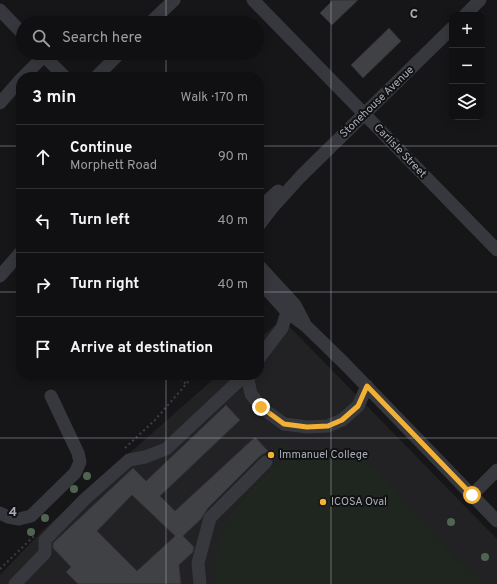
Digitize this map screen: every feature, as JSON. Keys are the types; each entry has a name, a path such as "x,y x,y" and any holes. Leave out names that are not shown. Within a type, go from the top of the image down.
{"street":[{"path":"157,16 174,0"},
{"name":"Carlisle Street","path":"253,0 497,250"},
{"path":"468,12 480,0"},
{"path":"0,10 16,27"},
{"name":"Stonehouse Avenue","path":"264,219 301,176 449,31"},
{"path":"27,72 37,60"},
{"path":"48,60 60,72"},
{"path":"101,72 113,60"},
{"path":"0,103 16,85"},
{"name":"Stonehouse Avenue","path":"264,203 280,189 301,176"},
{"path":"0,276 16,258"},
{"path":"264,271 295,305 306,326"},
{"path":"264,287 287,312 306,326 367,386 497,520"},
{"path":"264,351 282,328 287,312"},
{"path":"15,584 45,553 45,540 85,499 129,460 145,457 166,449 241,380"},
{"path":"247,380 251,394 261,407 284,424 307,427 328,426 342,420 358,406 367,386"},
{"path":"0,513 8,517 19,519 31,516 75,473 80,462 78,453 51,396"},
{"path":"200,584 198,563 210,518 266,462"},
{"path":"472,495 497,470"}],"path":[{"path":"182,380 186,384"}],"shaded area":[{"name":"Immanuel College","path":"282,319 497,539 497,584 0,584 0,575 44,529 212,380 264,380 264,335"},
{"path":"283,442 295,452 278,462 270,454"},
{"name":"ICOSA Oval","path":"320,448 366,459 459,562 488,584 217,584 215,560 225,523 257,482 285,459"}],"building":[{"path":"333,0 358,0 332,25 320,13"},
{"path":"389,28 401,41 363,78 351,65"},
{"path":"226,405 240,420 160,496 175,511 255,437 268,451 260,456 208,508 201,519 183,536 194,547 193,552 179,565 181,584 78,584 66,572 71,567 53,548 53,543 133,468 146,481","holes":["132,495 175,536 137,571 97,531"]}],"place":[{"name":"Immanuel College","path":"271,455"},
{"name":"ICOSA Oval","path":"323,502"}],"route":[{"path":"261,407 284,424 307,427 328,426 342,420 358,406 367,386 472,495"}]}
